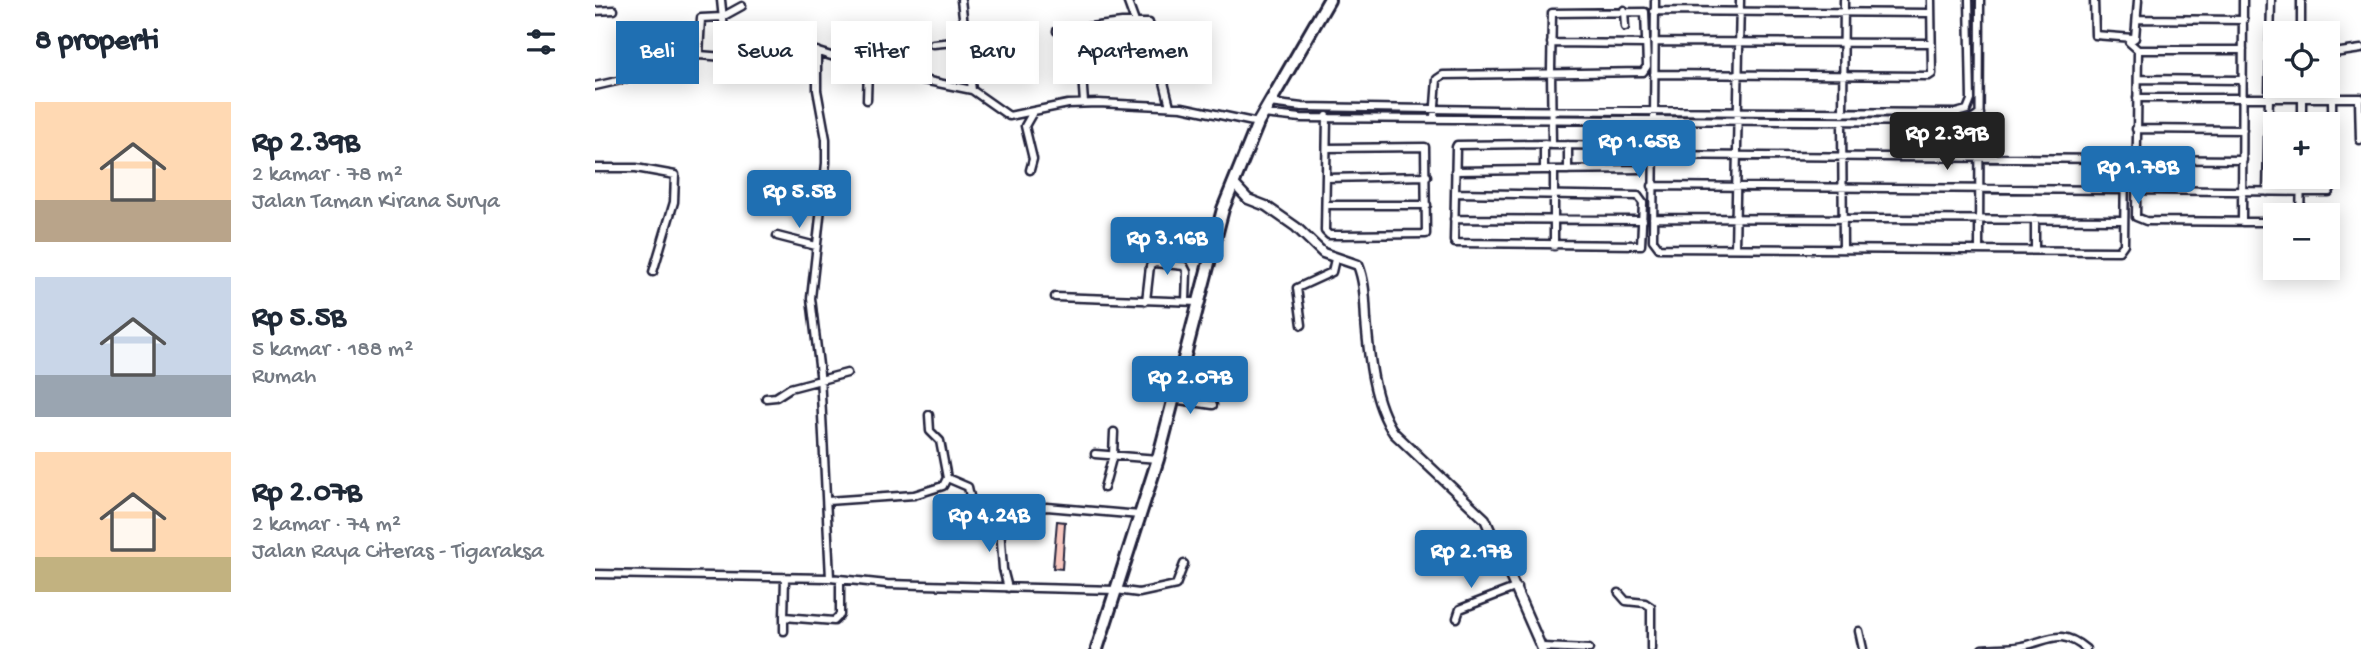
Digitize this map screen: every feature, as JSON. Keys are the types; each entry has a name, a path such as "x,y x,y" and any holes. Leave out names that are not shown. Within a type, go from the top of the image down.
{"main road":[{"path":"1097,649 1158,459 1192,302 1233,183 1261,118 1329,0"}],"street":[{"path":"721,0 722,21"},
{"path":"963,21 961,1 971,0"},
{"path":"1127,0 1135,21"},
{"path":"1434,118 1439,76 1643,72 1647,66 1655,0"},
{"path":"1735,248 1740,0"},
{"path":"1843,114 1844,0"},
{"path":"1654,74 1843,78 1929,76 1932,74 1931,0"},
{"path":"932,82 972,90 991,100 1006,115 1084,103 1170,106 1261,118 1956,113 1967,110 1971,100 1969,0"},
{"path":"1979,249 1980,0"},
{"path":"2094,0 2095,35 2135,38"},
{"path":"2135,38 2138,0"},
{"path":"2242,222 2243,0"},
{"path":"2267,192 2270,0"},
{"path":"2301,0 2301,21"},
{"path":"713,57 699,55 701,18 722,17 742,6"},
{"path":"595,11 614,10"},
{"path":"1625,10 1625,27"},
{"path":"1552,145 1552,13 1625,10 1646,14 1654,74 1653,240 1659,248 2119,251 2124,244 2125,159"},
{"path":"1654,11 1930,13"},
{"path":"2137,19 2244,20"},
{"path":"2135,38 2129,41 2138,50 2136,217 2140,220 2263,222"},
{"path":"933,44 946,43"},
{"path":"1551,43 1931,43"},
{"path":"2138,50 2243,50"},
{"path":"2340,52 2361,50"},
{"path":"817,51 831,56"},
{"path":"2138,79 2242,80"},
{"path":"595,86 616,81"},
{"path":"817,84 826,139 826,163 811,298 820,381 823,469 827,482 830,578"},
{"path":"867,100 868,84"},
{"path":"971,84 972,90"},
{"path":"1083,84 1084,103"},
{"path":"1165,84 1170,106"},
{"path":"2137,98 2360,99 2360,140"},
{"path":"2136,190 2332,190 2332,99"},
{"path":"2302,100 2302,112"},
{"path":"1269,103 1551,115"},
{"path":"1327,107 1325,231 1329,234 1422,236 1427,232 1426,149 1422,146 1327,148"},
{"path":"1030,170 1033,159 1025,126 1033,112"},
{"path":"1653,116 1737,122 1842,123 1969,122 1980,114"},
{"path":"1842,123 1843,248"},
{"path":"2136,130 2243,130"},
{"path":"1455,171 1637,171 1643,165 1643,150 1639,146 1459,144 1456,147 1455,171 1454,219 1456,244 1639,247 1642,242 1643,203 1638,196 1455,193"},
{"path":"1544,144 1544,170"},
{"path":"1568,145 1568,170"},
{"path":"1652,155 2243,160"},
{"path":"595,168 636,168 675,175 674,202 653,272"},
{"path":"1554,170 1554,246"},
{"path":"1326,178 1427,176"},
{"path":"1233,183 1248,199 1266,206 1296,227 1323,253 1335,259 1354,261 1360,269 1368,344 1380,405 1389,425 1485,519 1542,648 1589,649"},
{"path":"1652,186 2125,190"},
{"path":"2301,192 2301,203"},
{"path":"1326,205 1427,205"},
{"path":"1653,218 2125,220"},
{"path":"1454,219 1643,220"},
{"path":"2035,219 2035,250"},
{"path":"777,236 816,246"},
{"path":"1302,325 1297,288 1332,272 1335,259"},
{"path":"1055,297 1146,301 1192,302 1184,266 1155,263 1150,266 1146,301"},
{"path":"766,398 790,388 847,373"},
{"path":"1172,399 1213,405"},
{"path":"827,501 914,495 943,486 947,478 940,441 930,431 929,415"},
{"path":"1104,488 1113,455 1114,432"},
{"path":"1095,454 1158,459"},
{"path":"947,478 968,487 974,512 999,514 1047,507 1140,515"},
{"path":"999,514 1008,588"},
{"path":"595,574 830,578 1139,593 1173,586 1184,564"},
{"path":"784,631 785,578"},
{"path":"784,617 838,619 840,580"},
{"path":"1457,618 1460,609 1517,587"},
{"path":"1619,593 1626,601 1645,603 1651,607 1651,649"},
{"path":"1859,631 1863,649"},
{"path":"1982,649 2020,647 2042,638 2059,636 2086,649"}],"building":[{"path":"1057,521 1065,522 1062,569 1053,568"}]}
